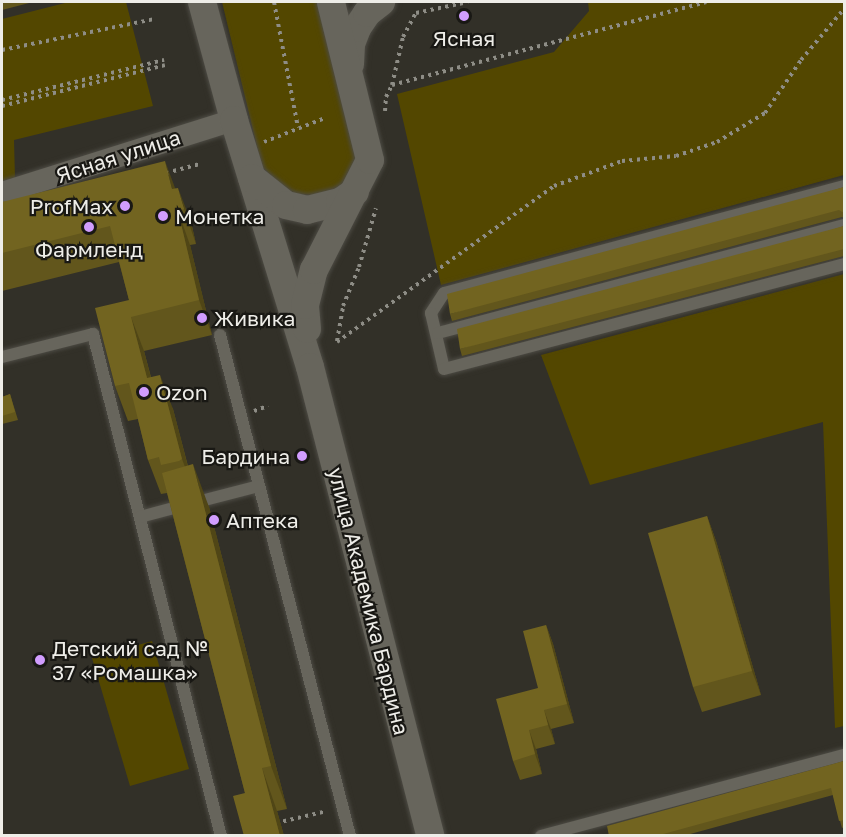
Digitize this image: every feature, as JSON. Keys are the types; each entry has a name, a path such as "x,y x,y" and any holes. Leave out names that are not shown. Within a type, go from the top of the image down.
{"street":[{"name":"улица Академика Бардина","path":"202,2 234,120 310,367 430,836"},
{"name":"улица Академика Бардина","path":"310,367 305,305 308,288 326,245 370,160 331,2"},
{"path":"350,78 351,44 357,28 367,13 381,2"},
{"name":"Ясная улица","path":"2,193 234,120"},
{"path":"252,178 286,205 307,210 340,202 355,192"}],"lane":[{"path":"844,186 444,293 431,313 438,333 444,369 844,264"},
{"path":"438,333 844,225"},
{"path":"2,357 93,334 221,836"},
{"path":"220,335 350,836"},
{"path":"140,518 259,486"},
{"path":"541,836 844,755"}],"path":[{"path":"274,2 298,128"},
{"path":"386,97 392,85 403,37 416,14 468,2"},
{"path":"392,85 706,2"},
{"path":"336,342 554,186 622,161 676,156 717,141 765,113 801,60 844,9"},
{"path":"2,50 153,19"},
{"path":"2,100 164,60"},
{"path":"2,106 165,65"},
{"path":"263,143 325,118"},
{"path":"155,177 199,164"},
{"path":"268,825 342,807"}],"shaded area":[{"path":"69,2 126,2 153,106 14,140 15,178 2,181 2,19"},
{"path":"222,2 320,2 357,154 344,184 329,196 296,194 283,187 262,167"},
{"path":"588,2 844,2 844,175 441,285 397,94 554,52 589,11"},
{"path":"844,274 844,726 835,728 823,422 590,485 541,355"},
{"path":"152,641 189,769 130,786 92,658"}],"building":[{"path":"165,161 172,189 178,188 184,209 178,211 199,300 131,317 147,378 160,375 182,459 161,465 159,457 148,460 129,383 115,386 95,308 129,300 110,226 2,253 2,202"},
{"path":"844,187 844,213 839,210 450,314 447,294"},
{"path":"844,226 844,249 460,349 457,329"},
{"path":"10,394 15,412 2,416 2,397"},
{"path":"193,464 271,766 262,768 280,836 244,836 233,796 245,793 162,473"},
{"path":"707,516 752,671 693,687 648,533"},
{"path":"546,625 567,704 544,710 548,725 529,730 535,754 513,761 496,699 538,688 523,631"},
{"path":"844,761 844,820 839,821 831,788 656,836 609,836 607,826"}],"place":[{"name":"Ясная","path":"464,16"},
{"name":"ProfMax","path":"125,206"},
{"name":"Монетка","path":"163,216"},
{"name":"Фармленд","path":"89,227"},
{"name":"Живика","path":"202,318"},
{"name":"Ozon","path":"144,392"},
{"name":"Бардина","path":"302,456"},
{"name":"Аптека","path":"214,520"},
{"name":"Детский сад № 37 «Ромашка»","path":"40,660"}]}
